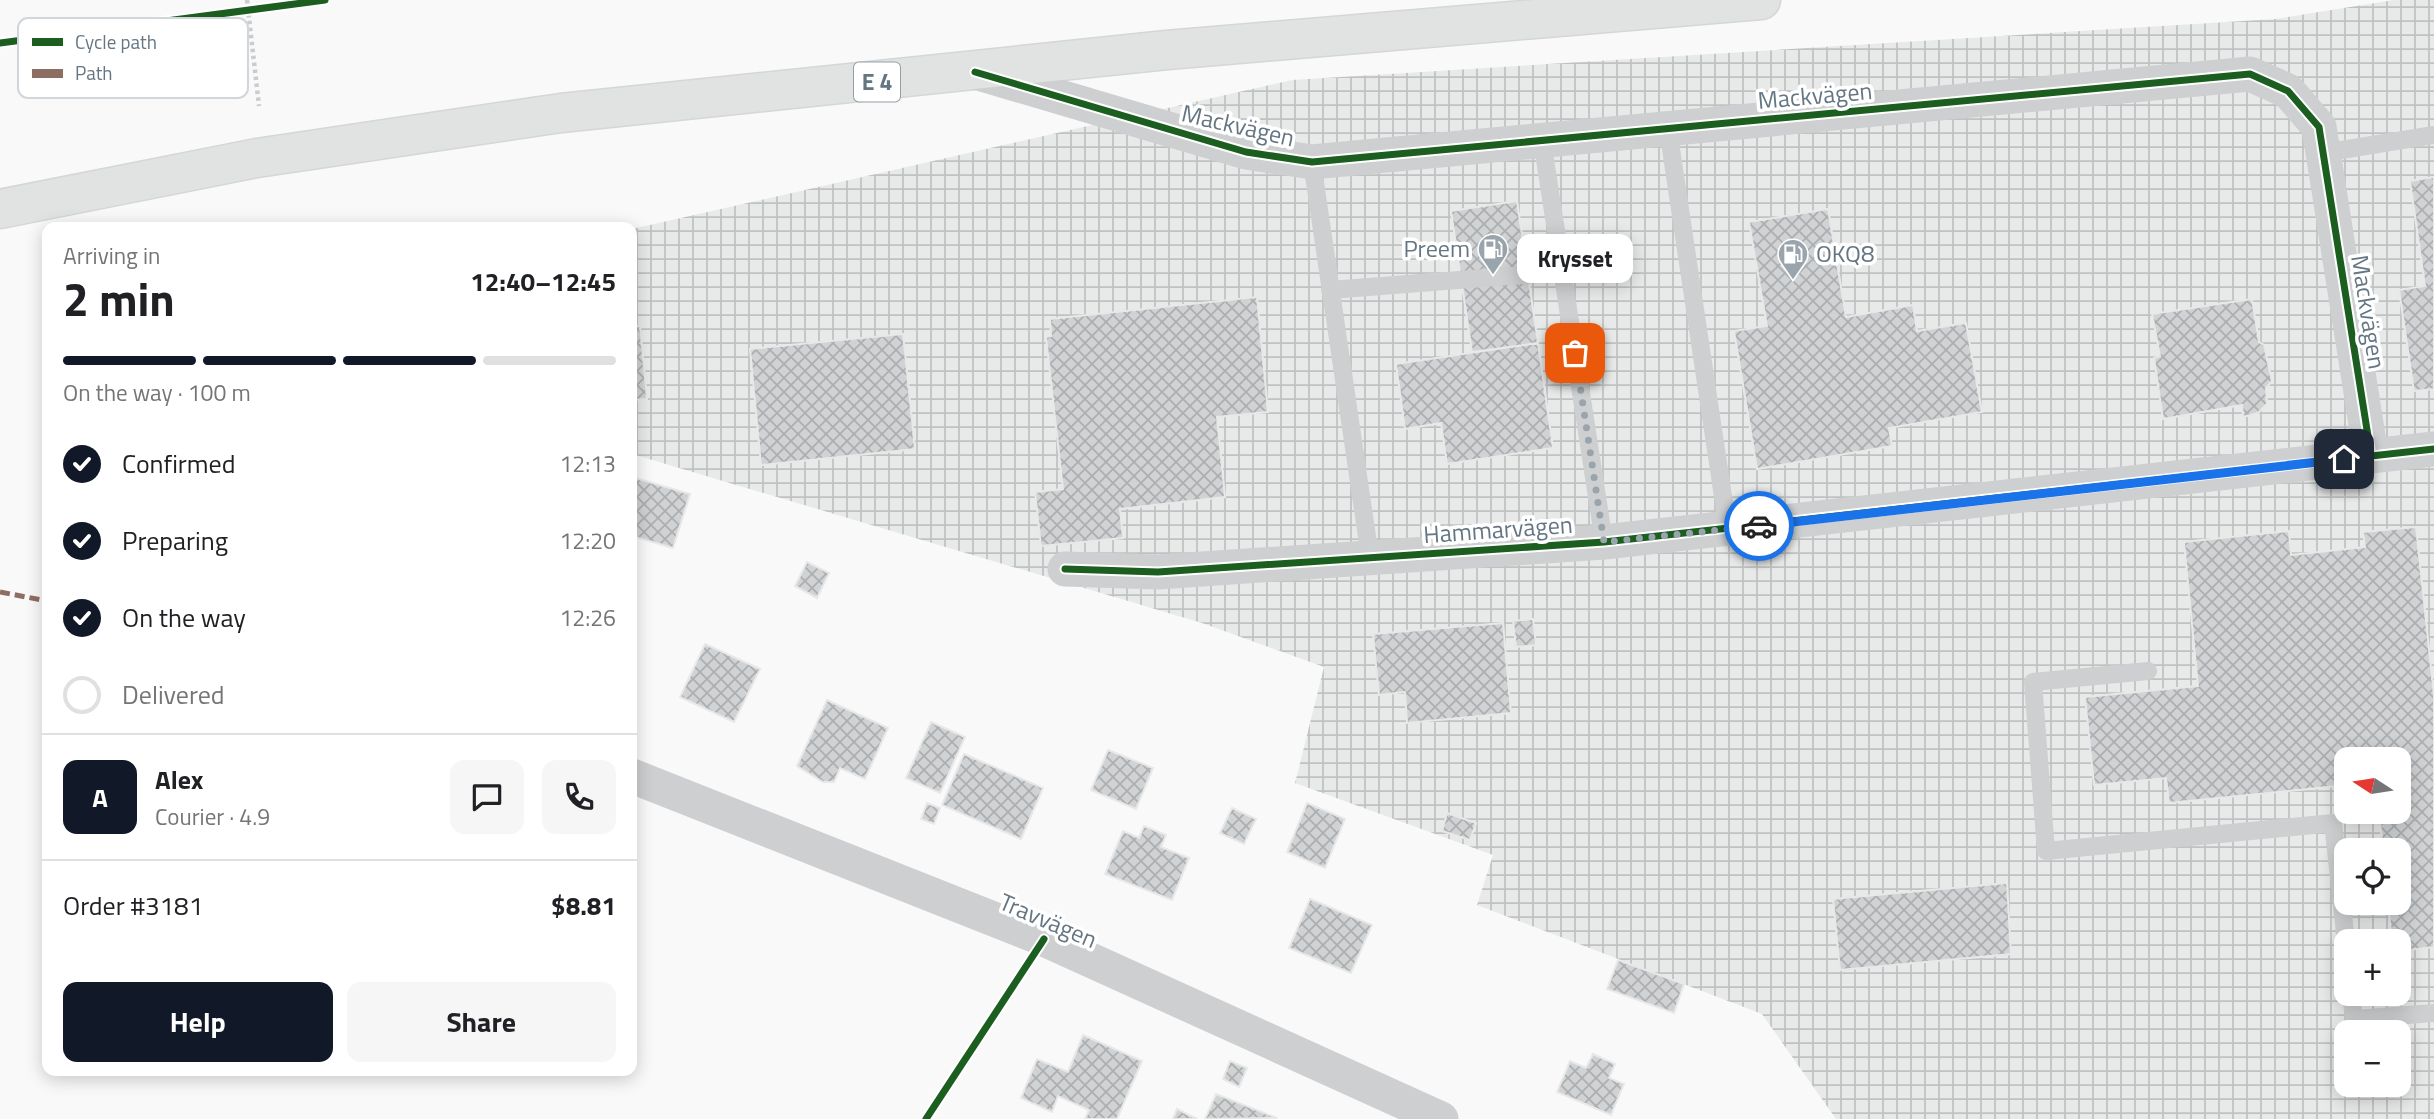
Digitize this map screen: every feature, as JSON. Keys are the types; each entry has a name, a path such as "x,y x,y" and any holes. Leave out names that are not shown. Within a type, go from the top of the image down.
{"highway":[{"name":"E 4","path":"0,209 257,158 561,113 1167,50 1761,0"}],"street":[{"name":"Mackvägen","path":"975,72 1246,152 1312,162 2250,75 2288,91 2319,127 2371,456"},
{"name":"Hammarvägen","path":"1065,569 1157,572 1604,542 2434,449"},
{"name":"Travvägen","path":"637,778 1044,939 1441,1119"}],"lane":[{"path":"1668,129 1728,530"},
{"path":"2323,153 2434,135"},
{"path":"1542,140 1604,542"},
{"path":"1312,162 1370,557"},
{"path":"1331,290 1562,272"},
{"path":"2148,671 2034,682 2046,851 2333,823 2345,929"},
{"path":"2352,1006 2354,1019 2434,1013"}],"path":[{"path":"247,0 259,106"}],"shaded area":[{"path":"2394,0 2434,0 2434,1119 1836,1119 1762,1014 1477,905 1493,855 1295,783 1324,667 1202,623 637,455 637,228 1292,80 2275,19"}],"building":[{"path":"2434,177 2434,389 2414,391 2399,290 2425,286 2410,181"},
{"path":"1517,201 1538,343 1472,352 1451,211"},
{"path":"1828,209 1846,317 1913,305 1917,331 1966,323 1982,412 1889,428 1892,446 1757,469 1734,331 1767,326 1749,222"},
{"path":"1257,297 1268,412 1217,417 1225,497 1120,509 1123,538 1041,546 1035,492 1063,489 1046,337 1051,336 1050,319"},
{"path":"2252,299 2259,342 2264,345 2272,381 2266,388 2267,404 2258,413 2243,417 2242,405 2163,419 2154,358 2160,356 2152,314"},
{"path":"637,326 640,326 647,399 637,400"},
{"path":"903,334 915,449 761,465 750,349"},
{"path":"1538,343 1553,448 1447,464 1441,423 1405,429 1396,364"},
{"path":"637,478 690,494 673,548 637,537"},
{"path":"2416,527 2434,696 2434,947 2411,950 2411,929 2391,929 2389,915 2411,915 2411,838 2382,838 2380,824 2412,824 2412,747 2334,747 2334,786 2169,803 2166,778 2094,785 2085,697 2198,686 2184,542 2289,531 2291,555 2365,547 2363,532"},
{"path":"807,562 829,573 817,598 795,586"},
{"path":"1533,619 1536,645 1516,647 1513,621"},
{"path":"1503,623 1511,713 1407,723 1405,692 1379,695 1373,634"},
{"path":"705,644 760,669 734,722 680,697"},
{"path":"827,700 888,728 865,779 840,768 834,782 823,782 797,766"},
{"path":"931,722 965,737 940,793 906,778"},
{"path":"1108,750 1153,768 1136,809 1091,790"},
{"path":"964,754 1043,788 1021,839 942,805"},
{"path":"927,803 940,808 934,824 921,819"},
{"path":"1307,803 1345,819 1325,868 1287,852"},
{"path":"1232,808 1256,819 1244,844 1220,833"},
{"path":"1447,813 1476,823 1470,840 1442,831"},
{"path":"1144,826 1166,835 1161,847 1189,858 1172,900 1105,874 1123,831 1139,838"},
{"path":"2007,883 2011,954 1840,970 1833,899"},
{"path":"1310,899 1372,925 1351,973 1289,948"},
{"path":"1618,960 1684,984 1674,1013 1607,989"},
{"path":"1083,1035 1142,1061 1117,1119 1085,1119 1089,1110 1058,1096 1052,1112 1021,1098 1037,1059 1068,1072"},
{"path":"1593,1054 1615,1064 1609,1078 1624,1084 1611,1115 1557,1092 1570,1061 1586,1068"},
{"path":"1230,1061 1247,1068 1239,1087 1223,1079"},
{"path":"1216,1094 1277,1118 1205,1119"},
{"path":"1177,1109 1197,1119 1173,1119"}],"marked path":[{"path":"0,592 42,600"}],"cycle path":[{"path":"189,18 325,0"},
{"path":"0,43 18,41"},
{"path":"975,72 1246,152 1312,162 2250,74 2288,91 2319,127 2371,455"},
{"path":"1065,569 1158,572 1604,542 2434,449"},
{"path":"926,1119 1044,939"}],"way so far":[{"path":"1575,353 1604,542 1759,526"}],"place":[{"name":"Preem","path":"1493,276"},
{"name":"OKQ8","path":"1793,281"},
{"name":"Krysset","path":"1575,353"}],"route":[{"path":"1759,526 2344,459"}]}
